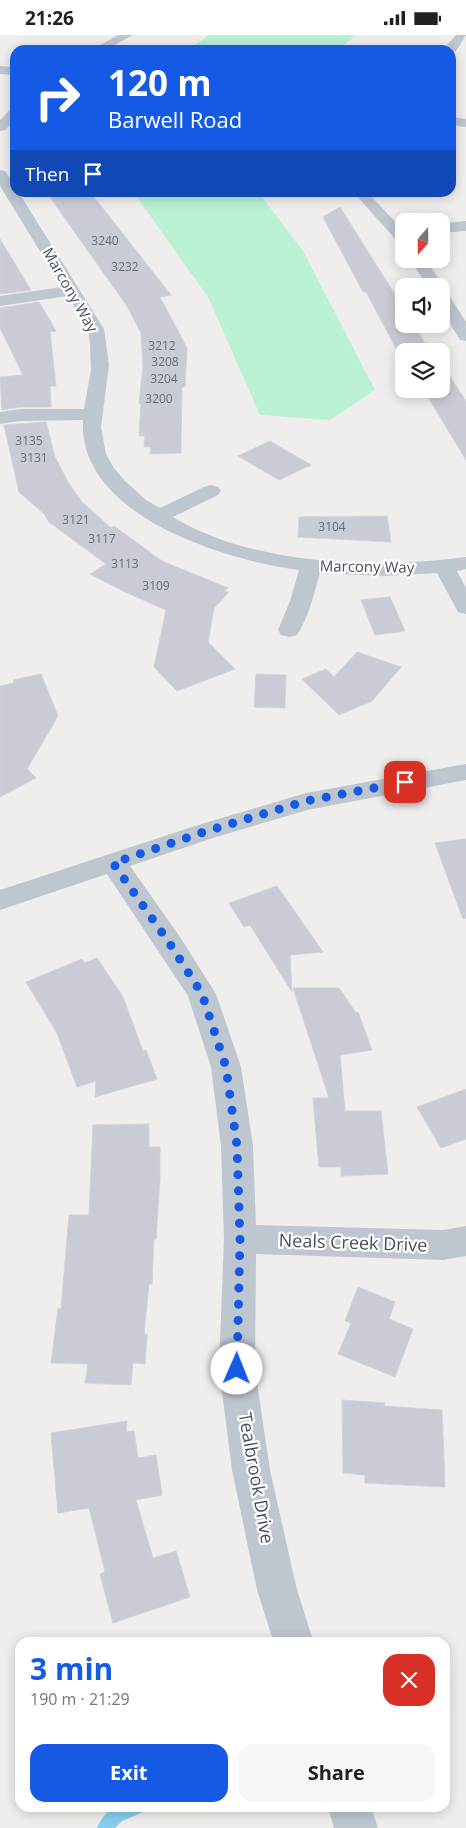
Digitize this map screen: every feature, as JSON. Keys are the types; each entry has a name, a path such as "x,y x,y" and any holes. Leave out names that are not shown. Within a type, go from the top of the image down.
{"street":[{"path":"107,45 127,35"},
{"path":"454,45 462,35"},
{"path":"0,127 10,118"},
{"name":"Marcony Way","path":"0,173 7,197 96,329 100,346 100,368 93,414 93,445 104,468 122,490 157,517 186,532 231,549 271,559 312,566 380,570 444,567 466,563"},
{"path":"364,197 395,228"},
{"path":"450,227 466,226"},
{"path":"0,301 72,291"},
{"path":"450,310 466,336"},
{"path":"0,418 20,415 93,414"},
{"path":"157,517 211,491"},
{"path":"289,630 312,566"},
{"path":"444,567 466,607"},
{"path":"0,900 207,831 306,801 405,782 466,773"},
{"name":"Tealbrook Drive","path":"113,863 170,944 202,994 227,1075 237,1146 240,1239 237,1369 251,1469 277,1590 292,1637"},
{"name":"Neals Creek Drive","path":"240,1239 443,1245 466,1241"},
{"path":"351,1812 356,1828"}],"green space":[{"path":"209,35 356,35 344,45 195,45"},
{"path":"137,197 262,197 303,251 375,390 330,420 260,415 208,297"}],"building":[{"path":"50,197 94,197 171,295 160,297 187,348 185,387 182,387 181,453 150,454 151,447 144,447 145,436 139,436 141,404 139,404 143,366 141,333 127,306"},
{"path":"340,207 395,295 395,333 419,333 425,343 395,343 395,346 366,292 363,292 323,217"},
{"path":"0,239 31,290 0,294"},
{"path":"39,302 56,331 50,332 56,386 50,386 51,407 20,407 2,410 0,377 23,375 0,328 0,308"},
{"path":"450,377 466,401 466,460 428,398 450,398"},
{"path":"46,422 55,457 68,482 82,502 111,528 114,526 162,561 228,588 225,591 229,592 214,608 208,642 235,669 177,691 154,667 166,610 90,574 106,564 49,522 44,514 19,492 4,425"},
{"path":"270,441 311,465 279,480 238,456"},
{"path":"387,516 391,542 298,537 299,517"},
{"path":"390,597 405,631 375,635 361,600"},
{"path":"357,652 401,667 372,701 339,715 302,679 326,669 334,677"},
{"path":"41,674 58,716 27,769 36,778 0,797 0,686 14,683 13,680"},
{"path":"256,674 286,675 285,708 254,707"},
{"path":"466,839 466,918 463,919 435,843"},
{"path":"277,886 323,952 290,955 292,992 250,925 244,927 229,903"},
{"path":"97,958 123,997 143,1051 146,1050 157,1079 95,1097 96,1081 77,1087 57,1033 26,982 82,959 85,963"},
{"path":"293,988 339,988 356,1013 358,1012 372,1050 340,1055 345,1111 381,1111 388,1174 341,1176 341,1167 319,1167 313,1098 329,1098"},
{"path":"466,1089 466,1139 441,1148 417,1107"},
{"path":"149,1124 149,1147 160,1147 160,1178 152,1284 149,1284 144,1334 147,1334 145,1364 133,1363 131,1385 85,1383 88,1364 51,1363 58,1309 61,1309 69,1215 89,1215 93,1125"},
{"path":"358,1287 395,1302 389,1319 413,1329 395,1377 338,1354 351,1323 345,1321"},
{"path":"342,1400 385,1403 384,1406 442,1410 445,1487 365,1483 365,1475 343,1473"},
{"path":"127,1421 126,1432 134,1431 138,1458 156,1455 162,1495 136,1500 153,1558 176,1551 190,1597 113,1623 100,1574 105,1572 89,1508 58,1513 51,1433"}],"waterway":[{"path":"105,1828 116,1815 123,1812"}],"route":[{"path":"237,1369 240,1239 237,1146 226,1067 202,994 170,944 113,863 207,831 306,801 405,782"}]}
